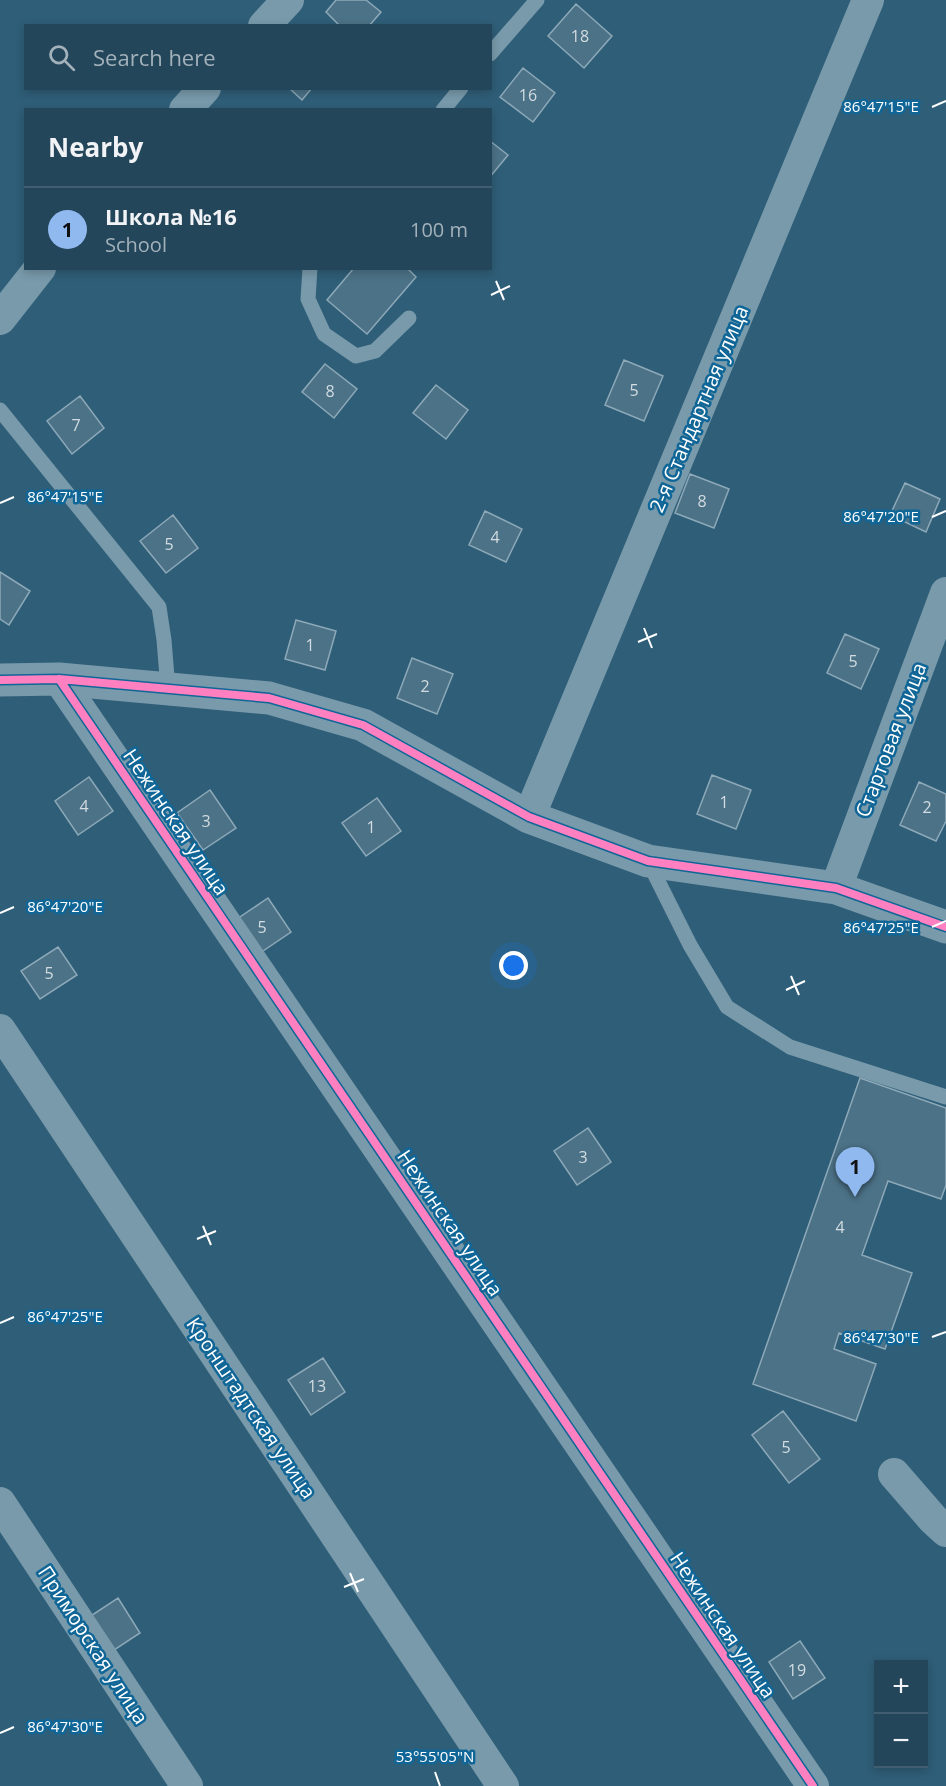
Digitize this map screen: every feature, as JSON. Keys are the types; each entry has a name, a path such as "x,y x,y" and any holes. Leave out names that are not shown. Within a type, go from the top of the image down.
{"street":[{"path":"266,24 288,0"},
{"name":"2-я Стандартная улица","path":"529,817 868,0"},
{"path":"187,108 203,90"},
{"path":"0,319 38,270"},
{"name":"Стартовая улица","path":"836,888 946,592"},
{"path":"0,680 59,679 269,698 363,725 529,817 648,861 836,888 946,927"},
{"name":"Нежинская улица","path":"59,679 813,1786"},
{"name":"Кронштадтская улица","path":"0,1030 503,1786"},
{"path":"894,1474 933,1520 946,1531"},
{"name":"Приморская улица","path":"0,1503 187,1786"}],"lane":[{"path":"492,52 537,0"},
{"path":"445,108 459,90"},
{"path":"310,270 308,299 324,334 356,356 375,351 409,318"},
{"path":"0,410 159,607 168,689"},
{"path":"648,861 690,945 727,1007 790,1047 946,1097"}],"building":[{"path":"336,0 366,0 381,12 371,24 338,24 326,12"},
{"path":"576,4 612,36 584,68 548,36"},
{"path":"523,68 555,93 533,122 500,97"},
{"path":"291,90 310,90 302,100"},
{"path":"492,143 508,155 492,175"},
{"path":"352,270 409,270 416,277 367,334 327,300"},
{"path":"624,360 663,376 644,421 605,405"},
{"path":"325,364 357,389 334,418 302,392"},
{"path":"436,385 468,410 446,439 413,413"},
{"path":"80,396 104,428 72,454 47,421"},
{"path":"690,474 729,489 714,528 675,513"},
{"path":"905,483 940,499 926,532 890,515"},
{"path":"485,511 522,529 506,562 469,545"},
{"path":"173,515 198,548 166,573 140,541"},
{"path":"0,572 30,591 9,625 0,619"},
{"path":"296,620 336,631 325,670 285,659"},
{"path":"845,634 879,649 861,689 827,673"},
{"path":"412,658 453,674 437,714 397,698"},
{"path":"712,775 751,790 736,829 697,814"},
{"path":"89,777 113,811 78,835 55,801"},
{"path":"919,782 946,794 946,821 936,841 900,825"},
{"path":"210,790 236,828 203,850 177,813"},
{"path":"377,798 401,831 366,856 342,823"},
{"path":"268,898 291,932 257,955 234,921"},
{"path":"58,947 77,975 40,999 21,971"},
{"path":"860,1078 946,1108 946,1185 941,1199 888,1181 862,1255 912,1273 885,1349 839,1333 834,1349 876,1364 856,1421 753,1384"},
{"path":"588,1128 611,1162 577,1185 554,1151"},
{"path":"323,1358 345,1392 311,1415 288,1380"},
{"path":"783,1411 820,1459 789,1483 752,1435"},
{"path":"118,1598 140,1633 105,1656 83,1621"},
{"path":"800,1641 825,1678 793,1699 769,1662"}],"cycle path":[{"path":"59,679 813,1786"},
{"path":"0,680 59,679 269,698 363,725 529,817 648,861 836,888 946,927"}],"place":[{"name":"Школа №16","path":"855,1197"}]}
